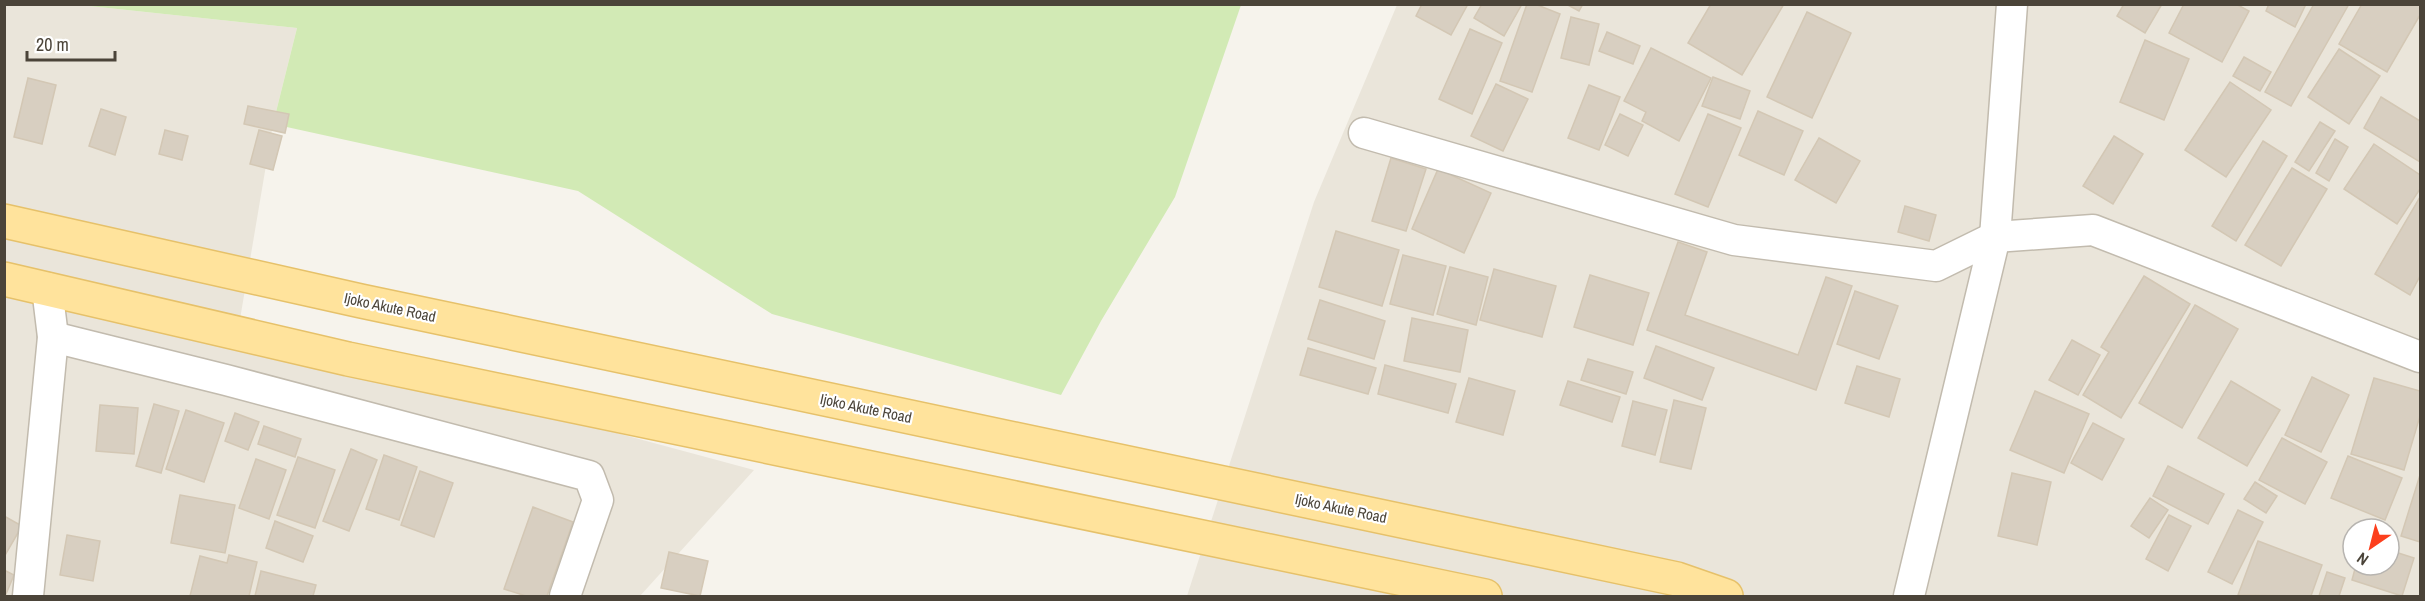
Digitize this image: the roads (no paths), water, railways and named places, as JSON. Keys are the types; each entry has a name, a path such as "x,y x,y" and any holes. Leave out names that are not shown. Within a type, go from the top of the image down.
{"main road":[{"name":"Ijoko Akute Road","path":"4,221 361,300 1677,579 1726,597"},
{"path":"4,279 348,359 1485,597"}],"street":[{"path":"1909,597 1995,237 2012,4"},
{"path":"1364,133 1734,240 1936,266 1995,237 2093,230 2421,357"},
{"path":"28,597 53,337 47,288"},
{"path":"53,337 226,380 589,476 598,500 565,597"}]}
